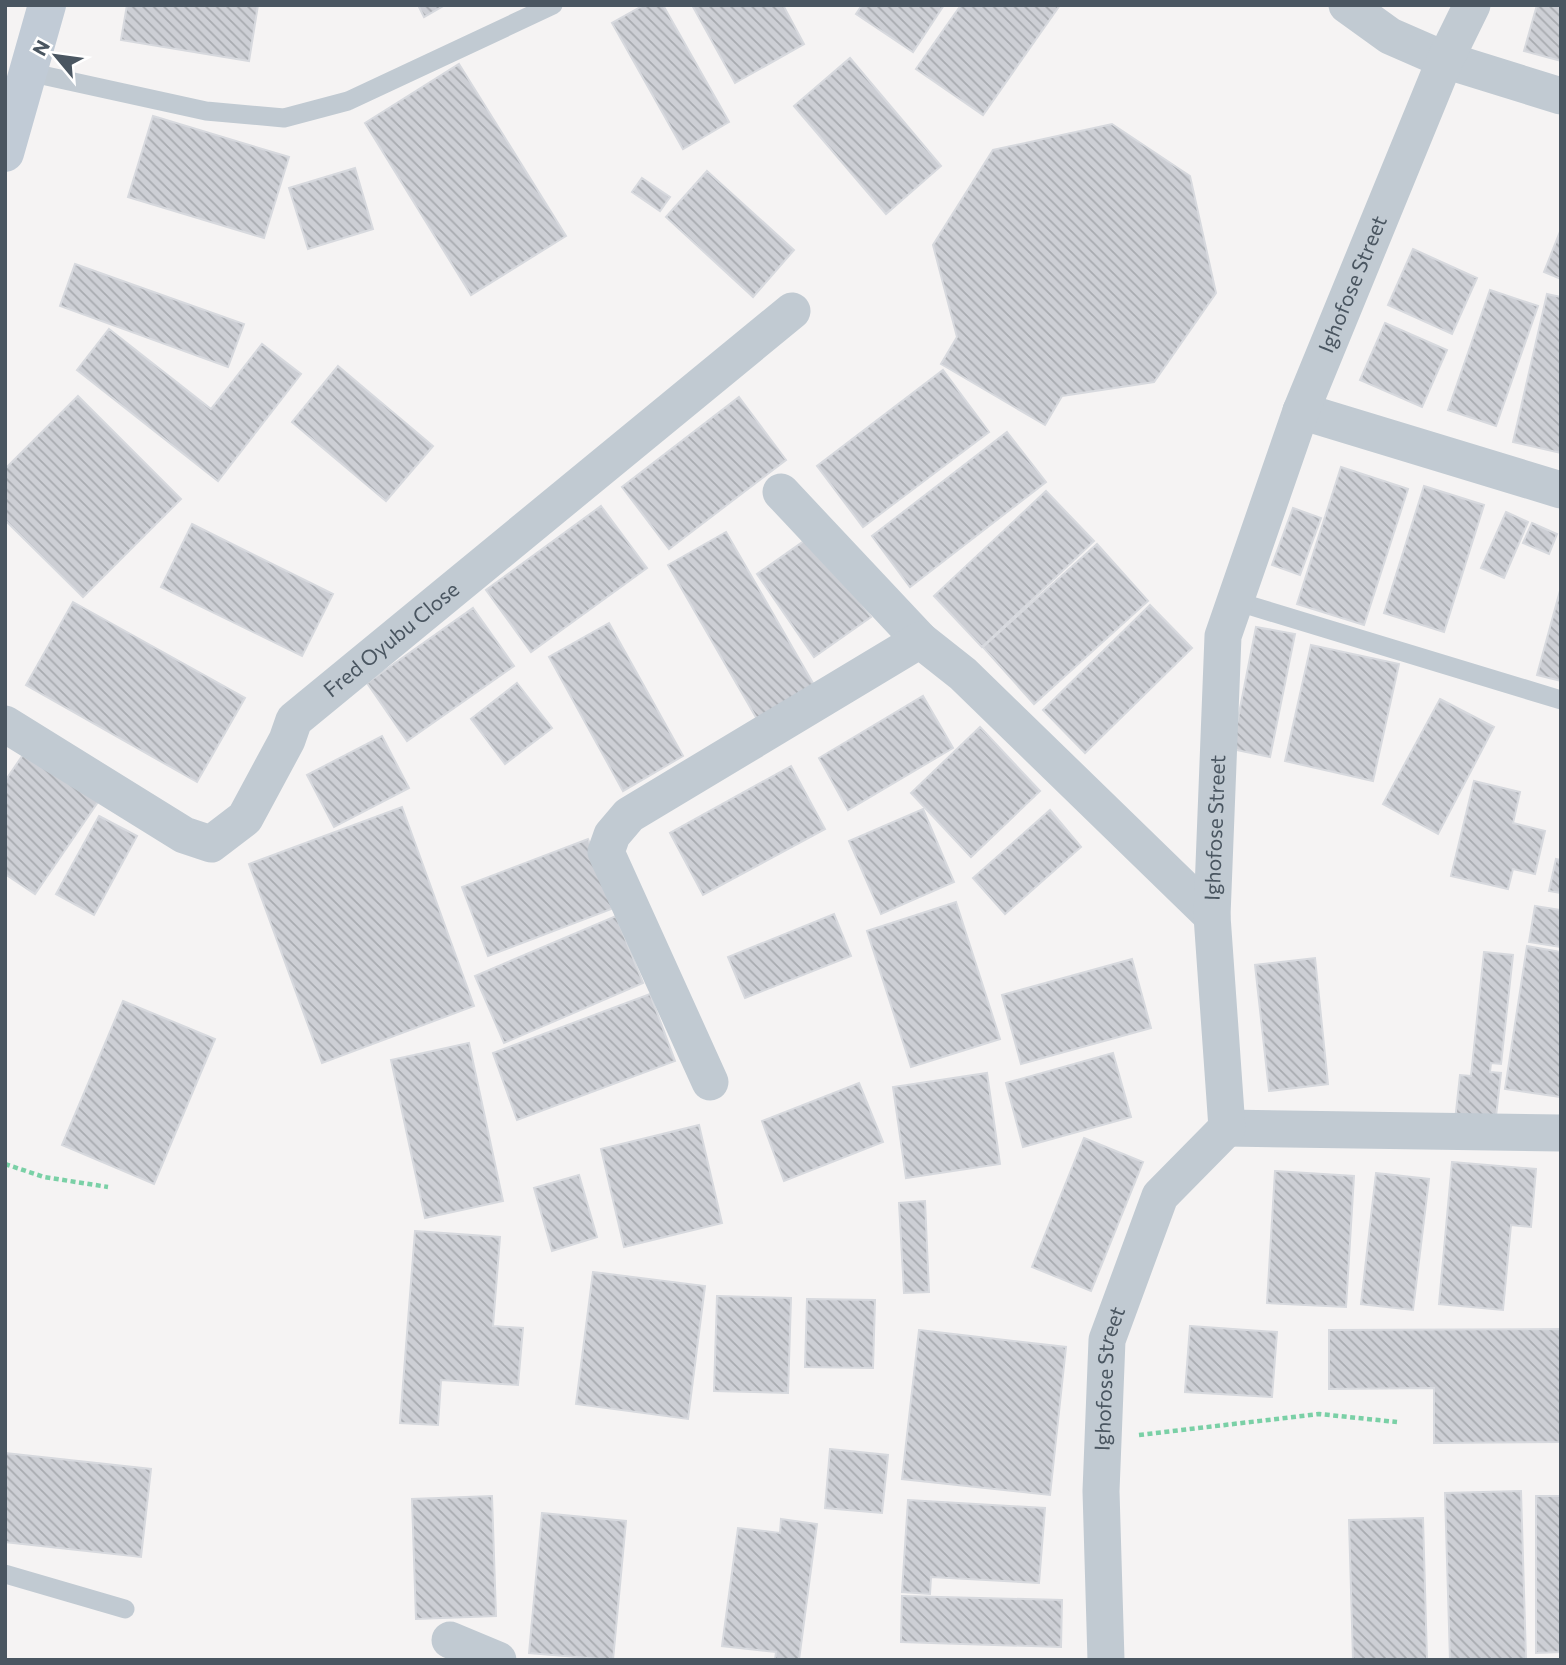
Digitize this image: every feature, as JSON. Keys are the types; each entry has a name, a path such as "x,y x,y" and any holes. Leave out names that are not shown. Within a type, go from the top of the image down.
{"main road":[{"path":"5,153 47,5"}],"street":[{"path":"1347,5 1390,36 1445,60 1561,96"},
{"name":"Ighofose Street","path":"1106,1660 1101,1491 1107,1340 1160,1196 1227,1128 1212,916 1223,636 1301,411 1445,60 1472,5"},
{"name":"Fred Oyubu Close","path":"5,724 184,835 211,844 245,818 287,740 294,720 792,311"},
{"path":"1301,411 1561,490"},
{"path":"780,492 920,640 963,674 1212,916"},
{"path":"710,1082 606,852 612,835 629,815 920,640"},
{"path":"1227,1128 1561,1133"},
{"path":"450,1640 498,1660"}],"lane":[{"path":"27,72 206,111 284,118 348,102 553,5"},
{"path":"1235,601 1561,700"},
{"path":"5,1574 125,1609"}],"path":[{"path":"5,1164 44,1177 108,1187"},
{"path":"1103,1439 1319,1414 1398,1422"}],"building":[{"path":"127,5 258,5 249,61 121,40"},
{"path":"418,5 445,5 424,17"},
{"path":"644,5 663,5 729,122 683,149 612,23"},
{"path":"692,5 783,5 804,44 735,83"},
{"path":"862,5 944,5 913,52 856,14"},
{"path":"961,5 1060,5 983,115 916,69"},
{"path":"1537,5 1561,5 1561,61 1524,51"},
{"path":"850,58 941,166 886,214 794,106"},
{"path":"459,64 566,236 471,295 365,123"},
{"path":"153,116 289,157 264,238 128,197"},
{"path":"1112,124 1190,176 1216,293 1154,382 1062,396 1045,425 941,364 957,337 933,245 993,150"},
{"path":"355,168 373,229 308,249 289,188"},
{"path":"707,171 794,250 753,297 666,217"},
{"path":"642,178 670,197 660,211 632,192"},
{"path":"1561,229 1561,279 1544,272"},
{"path":"1413,249 1477,278 1452,334 1388,305"},
{"path":"75,264 244,324 228,367 60,306"},
{"path":"1490,290 1538,306 1496,426 1448,410"},
{"path":"1547,294 1561,297 1561,453 1513,442"},
{"path":"1385,323 1447,350 1422,407 1360,380"},
{"path":"109,329 211,409 262,344 301,374 218,481 77,370"},
{"path":"338,366 433,446 386,501 292,422"},
{"path":"943,370 989,432 863,527 817,466"},
{"path":"78,396 181,499 83,597 5,520 5,469"},
{"path":"739,397 786,460 669,549 622,487"},
{"path":"1007,432 1046,482 910,587 872,536"},
{"path":"1341,467 1408,489 1364,625 1297,604"},
{"path":"1424,486 1484,505 1444,632 1384,613"},
{"path":"1046,491 1094,541 982,647 934,596"},
{"path":"601,506 647,568 531,652 486,590"},
{"path":"1293,508 1321,518 1300,575 1272,565"},
{"path":"1506,512 1528,522 1504,578 1481,568"},
{"path":"1532,523 1557,534 1549,554 1523,543"},
{"path":"192,524 333,594 302,656 161,587"},
{"path":"726,532 814,685 757,719 668,565"},
{"path":"814,534 871,617 814,657 757,574"},
{"path":"1097,544 1148,601 1034,704 983,647"},
{"path":"1561,587 1561,681 1537,675"},
{"path":"73,602 245,698 197,782 26,685"},
{"path":"1150,605 1192,648 1085,753 1043,710"},
{"path":"473,608 514,666 407,741 367,683"},
{"path":"609,623 683,756 623,791 549,657"},
{"path":"1256,627 1295,634 1270,757 1232,749"},
{"path":"1311,645 1399,664 1373,781 1285,761"},
{"path":"517,683 552,728 505,764 471,719"},
{"path":"923,696 953,748 848,810 819,758"},
{"path":"1440,699 1494,727 1438,834 1383,804"},
{"path":"980,727 1040,791 971,857 911,793"},
{"path":"382,736 409,788 334,827 307,775"},
{"path":"27,749 100,799 35,894 5,874 5,781"},
{"path":"791,766 825,829 703,895 670,833"},
{"path":"1474,781 1520,792 1513,823 1545,831 1535,874 1513,869 1508,889 1451,876"},
{"path":"402,807 474,1006 322,1063 249,864"},
{"path":"923,809 954,882 881,914 849,841"},
{"path":"1050,810 1081,847 1005,914 973,878"},
{"path":"99,816 137,836 94,915 56,894"},
{"path":"588,839 614,908 488,956 462,887"},
{"path":"1556,859 1561,860 1561,893 1549,891"},
{"path":"956,902 1000,1039 911,1067 867,931"},
{"path":"1535,906 1561,910 1561,947 1529,942"},
{"path":"834,914 851,956 745,998 728,957"},
{"path":"616,916 643,983 504,1043 475,976"},
{"path":"1527,946 1561,952 1561,1097 1505,1089"},
{"path":"1484,952 1513,955 1501,1064 1491,1063 1490,1072 1501,1073 1495,1125 1455,1121 1460,1075 1471,1076"},
{"path":"1315,958 1328,1084 1269,1091 1255,965"},
{"path":"1132,959 1151,1028 1021,1064 1002,995"},
{"path":"650,994 675,1061 517,1120 493,1053"},
{"path":"123,1001 215,1039 154,1184 62,1145"},
{"path":"469,1043 503,1201 425,1218 391,1060"},
{"path":"1113,1053 1131,1117 1023,1147 1006,1083"},
{"path":"987,1073 1000,1164 906,1178 893,1087"},
{"path":"859,1083 883,1142 784,1181 762,1121"},
{"path":"699,1125 722,1223 624,1247 601,1149"},
{"path":"1084,1138 1143,1162 1091,1291 1032,1267"},
{"path":"1452,1162 1536,1169 1531,1227 1511,1225 1503,1310 1439,1304"},
{"path":"1275,1171 1354,1176 1346,1307 1267,1303"},
{"path":"1376,1173 1429,1179 1413,1310 1361,1304"},
{"path":"579,1175 597,1237 552,1251 534,1188"},
{"path":"925,1201 929,1292 904,1293 899,1203"},
{"path":"415,1231 500,1237 493,1326 523,1328 518,1385 441,1380 438,1425 400,1423"},
{"path":"593,1272 705,1286 688,1419 576,1404"},
{"path":"717,1296 791,1298 788,1393 714,1391"},
{"path":"807,1299 875,1300 873,1368 805,1367"},
{"path":"1190,1326 1277,1332 1272,1397 1185,1392"},
{"path":"1561,1329 1561,1442 1434,1443 1434,1388 1329,1389 1329,1330"},
{"path":"919,1330 1066,1347 1050,1495 902,1479"},
{"path":"830,1449 888,1455 882,1513 825,1508"},
{"path":"5,1453 151,1469 141,1557 5,1542"},
{"path":"1521,1491 1526,1659 1450,1660 1445,1493"},
{"path":"492,1496 496,1616 416,1619 412,1499"},
{"path":"1536,1496 1561,1496 1561,1652 1536,1653"},
{"path":"908,1500 1045,1508 1039,1583 931,1577 930,1594 902,1592"},
{"path":"542,1513 626,1521 613,1660 529,1653"},
{"path":"1423,1518 1427,1660 1353,1660 1349,1520"},
{"path":"781,1519 817,1524 799,1660 775,1660 776,1652 722,1646 738,1528 780,1533"},
{"path":"902,1596 1062,1600 1061,1647 901,1642"}]}
